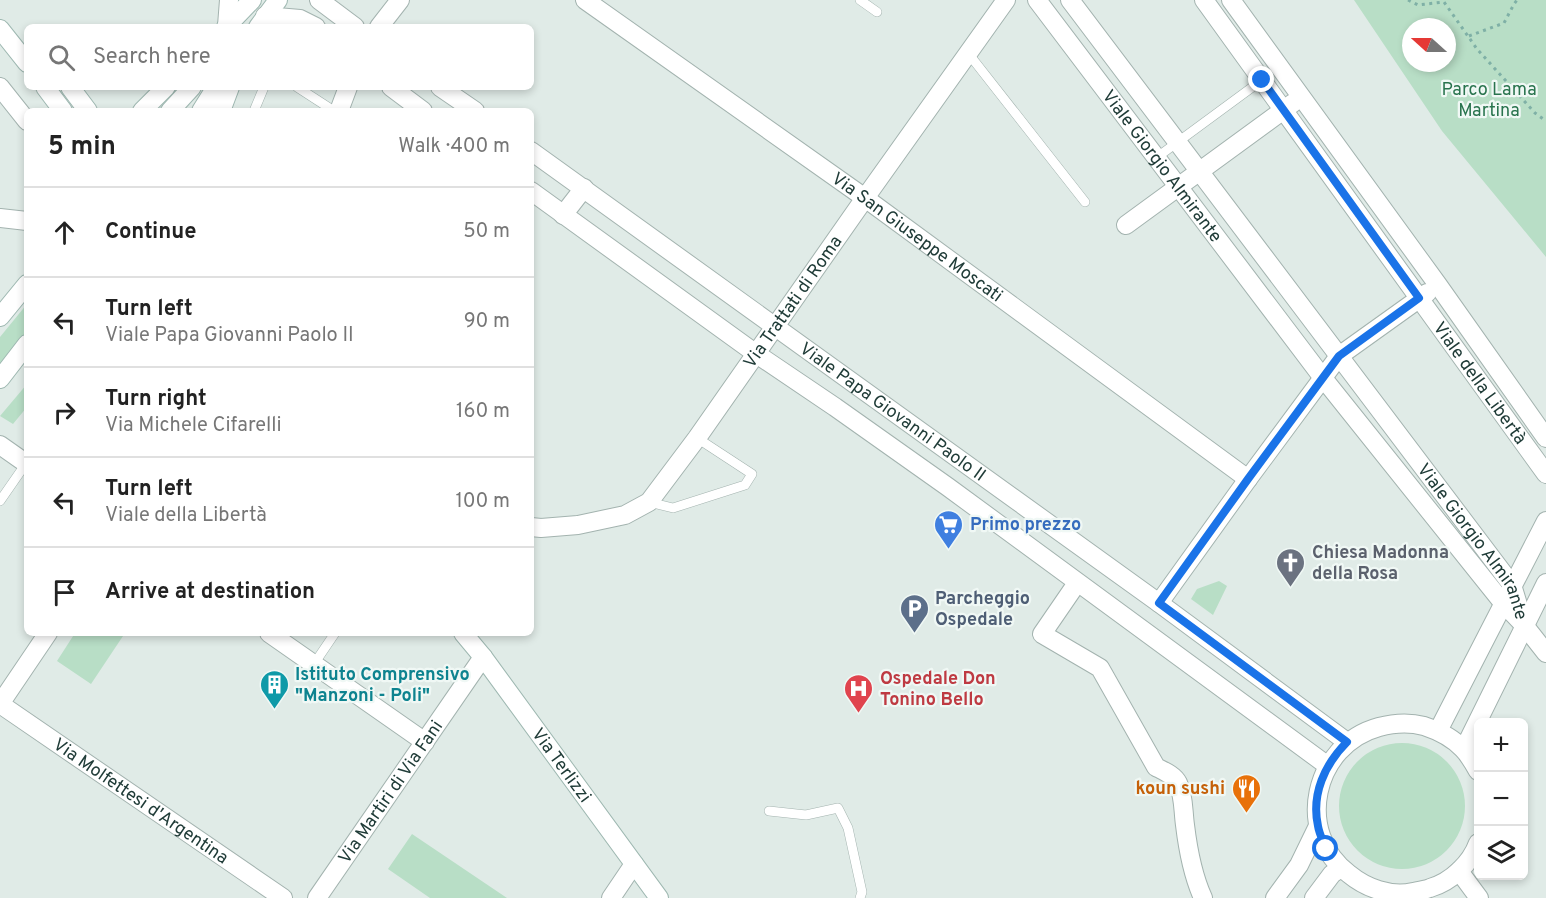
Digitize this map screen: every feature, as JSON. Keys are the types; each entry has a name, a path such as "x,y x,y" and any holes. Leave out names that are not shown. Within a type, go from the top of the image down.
{"street":[{"path":"229,0 230,24"},
{"path":"233,24 254,0"},
{"path":"262,22 278,0"},
{"path":"319,0 351,24"},
{"path":"382,24 400,0"},
{"name":"Via San Giuseppe Moscati","path":"585,0 865,198 1248,479"},
{"name":"Viale Giorgio Almirante","path":"1037,0 1323,378 1503,603 1524,626"},
{"name":"Viale Giorgio Almirante","path":"1070,0 1512,585 1524,626"},
{"name":"Viale della Libertà","path":"1204,0 1546,474"},
{"name":"Viale della Libertà","path":"1231,0 1542,429"},
{"name":"Via Trattati di Roma","path":"534,527 578,525 625,515 649,502 698,438 755,353 1004,1"},
{"path":"262,22 300,19 310,24"},
{"path":"0,29 24,59"},
{"path":"0,87 24,117"},
{"path":"47,90 61,108"},
{"path":"72,90 86,108"},
{"path":"145,108 163,90"},
{"path":"173,108 189,90"},
{"path":"203,108 214,90"},
{"path":"222,108 229,90"},
{"path":"338,108 347,90"},
{"path":"395,90 419,108"},
{"path":"444,90 470,108"},
{"path":"1126,225 1302,97"},
{"name":"Viale Papa Giovanni Paolo II","path":"534,153 1159,603 1347,742"},
{"path":"564,215 584,188"},
{"name":"Viale Papa Giovanni Paolo II","path":"534,193 755,353 948,488 1328,766"},
{"path":"1159,603 1339,356 1438,285"},
{"path":"0,317 24,288"},
{"path":"0,379 24,348"},
{"path":"0,445 24,461"},
{"path":"948,488 965,464"},
{"path":"1438,731 1546,521"},
{"path":"1062,571 1079,546"},
{"path":"1077,583 1042,634 1100,668 1156,767 1177,781 1182,794 1185,827 1196,882 1203,898"},
{"path":"1464,749 1546,583"},
{"path":"1524,626 1546,653"},
{"path":"0,704 46,636"},
{"path":"273,636 425,742"},
{"name":"Via Terlizzi","path":"466,636 659,898"},
{"name":"Via Martiri di Via Fani","path":"317,898 483,657"},
{"name":"Via Molfettesi d'Argentina","path":"0,704 283,898"},
{"path":"1474,764 1464,749 1438,731 1415,724 1391,723 1368,730 1347,742 1336,753 1319,785 1316,805 1318,826 1326,849 1341,868 1360,883 1383,892 1436,893 1474,852"},
{"path":"1275,898 1299,865 1318,826"},
{"path":"611,898 634,864"},
{"path":"1314,898 1332,874 1341,868"},
{"path":"1459,871 1479,898"}],"lane":[{"path":"860,0 877,12"},
{"path":"968,53 1085,202"},
{"path":"1156,158 1262,80"},
{"path":"255,108 263,90"},
{"path":"302,90 332,108"},
{"path":"649,502 673,507 745,484 752,474 698,438"},
{"path":"0,501 24,467"},
{"path":"314,664 333,636"},
{"path":"769,811 806,815 838,808 848,828 862,892 860,898"}],"path":[{"path":"1408,0 1418,4 1445,1 1477,49 1535,113 1546,121"},
{"path":"1468,36 1504,23 1517,0"}],"green space":[{"name":"Parco Lama Martina","path":"1354,0 1546,0 1546,257 1442,131 1402,72 1456,72 1456,18 1402,18 1402,71"},
{"path":"24,308 24,337 0,366 0,337"},
{"path":"24,388 24,411 13,424 0,416"},
{"path":"1219,581 1227,586 1213,615 1191,599 1197,589"},
{"path":"73,636 123,636 91,684 57,661"},
{"path":"1402,743 1426,748 1447,761 1460,782 1465,806 1460,830 1447,851 1426,864 1402,869 1378,864 1357,851 1344,830 1339,806 1344,782 1357,761 1378,748"},
{"path":"412,834 507,898 430,898 388,869"}],"place":[{"name":"Primo prezzo","path":"949,550"},
{"name":"Chiesa Madonna della Rosa","path":"1291,588"},
{"name":"Parcheggio Ospedale","path":"914,634"},
{"name":"Istituto Comprensivo \"Manzoni - Poli\"","path":"274,710"},
{"name":"Ospedale Don Tonino Bello","path":"859,714"},
{"name":"koun sushi","path":"1246,814"}],"route":[{"path":"1262,80 1419,298 1339,356 1159,603 1347,742 1336,753 1319,785 1316,805 1318,826 1326,849"}]}
